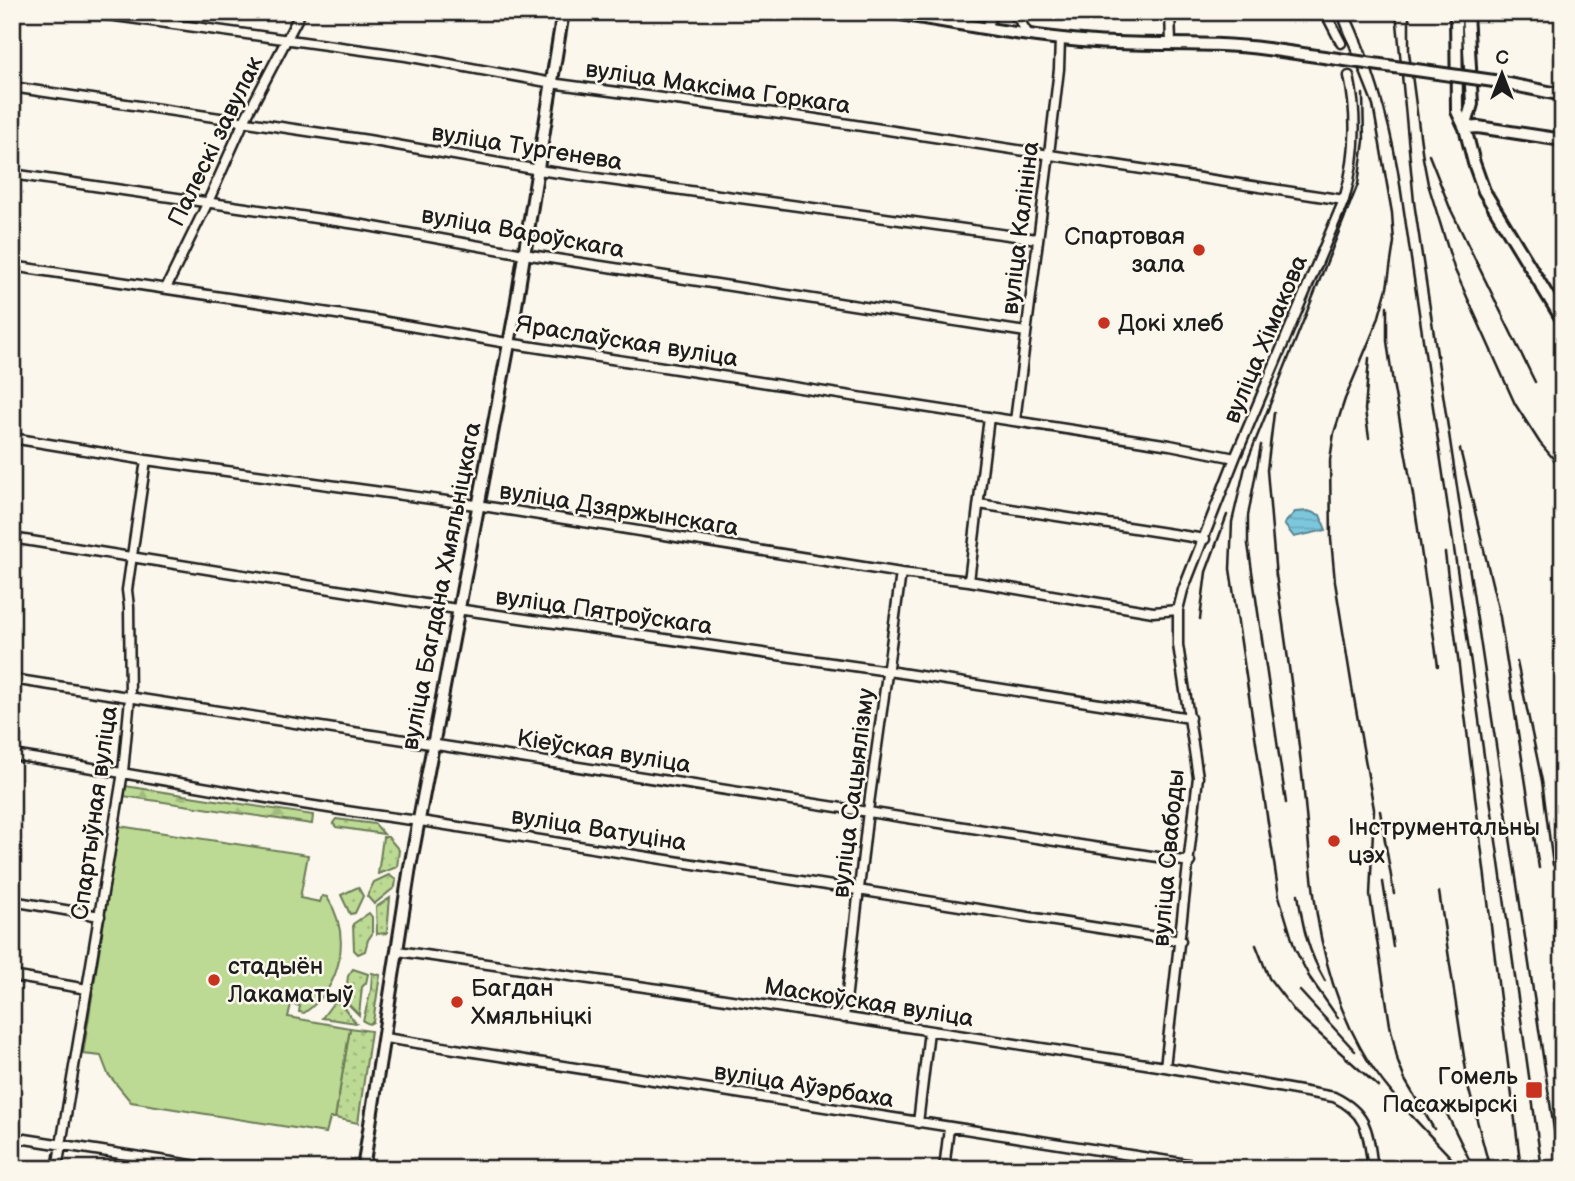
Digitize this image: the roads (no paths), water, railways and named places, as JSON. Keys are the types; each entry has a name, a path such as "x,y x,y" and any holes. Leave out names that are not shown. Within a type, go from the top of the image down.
{"main road":[{"name":"вуліца Багдана Хмяльніцкага","path":"363,1169 418,821 509,342 563,12"},
{"path":"888,12 1060,39 1267,48 1563,95"},
{"path":"1456,12 1457,111 1485,191 1563,321"},
{"path":"1465,128 1472,104 1467,12"},
{"path":"1456,33 1468,33"},
{"path":"1465,128 1478,127 1563,140"}],"street":[{"name":"вуліца Максіма Горкага","path":"86,12 406,57 551,82 1344,200"},
{"name":"Палескі завулак","path":"166,288 244,121 301,12"},
{"path":"1170,12 1171,43"},
{"path":"1325,12 1341,43"},
{"path":"987,28 994,13"},
{"path":"1011,13 1028,34"},
{"name":"вуліца Калініна","path":"1016,421 1059,69 1060,39"},
{"name":"вуліца Хімакова","path":"1178,610 1183,590 1236,458 1344,200 1353,169 1354,101 1349,76"},
{"name":"вуліца Тургенева","path":"12,87 244,121 538,169 1037,239"},
{"name":"вуліца Вароўскага","path":"12,174 363,225 524,254 1026,332"},
{"name":"Яраслаўская вуліца","path":"12,266 1170,444 1236,458"},
{"path":"969,582 989,417"},
{"name":"вуліца Дзяржынскага","path":"12,438 146,460 477,506 1153,612 1178,610"},
{"name":"Спартыўная вуліца","path":"57,1169 123,772 130,698 127,590 146,460"},
{"path":"979,504 1205,539"},
{"name":"вуліца Пятроўскага","path":"12,538 457,609 1190,718"},
{"name":"вуліца Сацыялізму","path":"844,1018 868,811 901,573"},
{"name":"вуліца Свабоды","path":"1165,1068 1198,777 1178,645 1178,610"},
{"name":"Кіеўская вуліца","path":"12,679 1190,862"},
{"name":"вуліца Ватуціна","path":"12,755 332,809 1181,941"},
{"path":"12,901 100,916"},
{"name":"Маскоўская вуліца","path":"398,951 680,992 1334,1097 1348,1104 1364,1121 1369,1133 1374,1169"},
{"path":"12,976 87,989"},
{"path":"918,1123 929,1031"},
{"name":"вуліца Аўэрбаха","path":"384,1038 1219,1169"},
{"path":"944,1169 949,1128"},
{"path":"12,1136 217,1169"}],"water":[{"path":"1308,511 1320,515 1326,530 1294,537 1284,524 1295,512"}],"railway":[{"path":"1336,12 1373,105 1392,213 1394,242 1387,288 1378,320 1334,433 1330,460 1331,539 1335,582 1374,809 1370,895 1390,1025 1405,1080 1434,1129"},
{"path":"1349,12 1379,90 1398,171 1542,1169"},
{"path":"1396,12 1414,202 1560,1169"},
{"path":"1409,12 1409,52 1423,158 1428,184 1454,268 1515,404 1540,443 1563,470"},
{"path":"1313,984 1295,949 1279,896 1230,569 1232,522 1245,467 1358,184 1364,141 1363,94"},
{"path":"1429,155 1450,208 1535,382"},
{"path":"1387,306 1387,341 1438,666"},
{"path":"1369,358 1365,410 1369,438"},
{"path":"1274,413 1267,470 1276,577"},
{"path":"1261,445 1248,516 1248,544 1286,803"},
{"path":"1460,449 1500,617 1539,868"},
{"path":"1200,619 1206,572 1227,515"},
{"path":"1445,553 1521,1169"},
{"path":"1275,568 1296,722 1312,880 1323,947 1332,980 1344,1014 1369,1063 1404,1107 1455,1162"},
{"path":"1517,662 1542,781 1553,865"},
{"path":"1380,811 1394,894"},
{"path":"1383,882 1393,947"},
{"path":"1439,892 1469,1090 1490,1169"},
{"path":"1298,894 1307,939 1325,981"},
{"path":"1256,945 1269,978 1296,1013 1379,1087"},
{"path":"1308,975 1338,1018"},
{"path":"1300,991 1355,1051"},
{"path":"1445,1110 1474,1169"}],"place":[{"name":"Спартовая зала","path":"1199,250"},
{"name":"Докі хлеб","path":"1104,323"},
{"name":"Інструментальны цэх","path":"1334,841"},
{"name":"стадыён Лакаматыў","path":"214,980"},
{"name":"Багдан Хмяльніцкі","path":"457,1002"},
{"name":"Гомель Пасажырскі","path":"1534,1090"}]}
